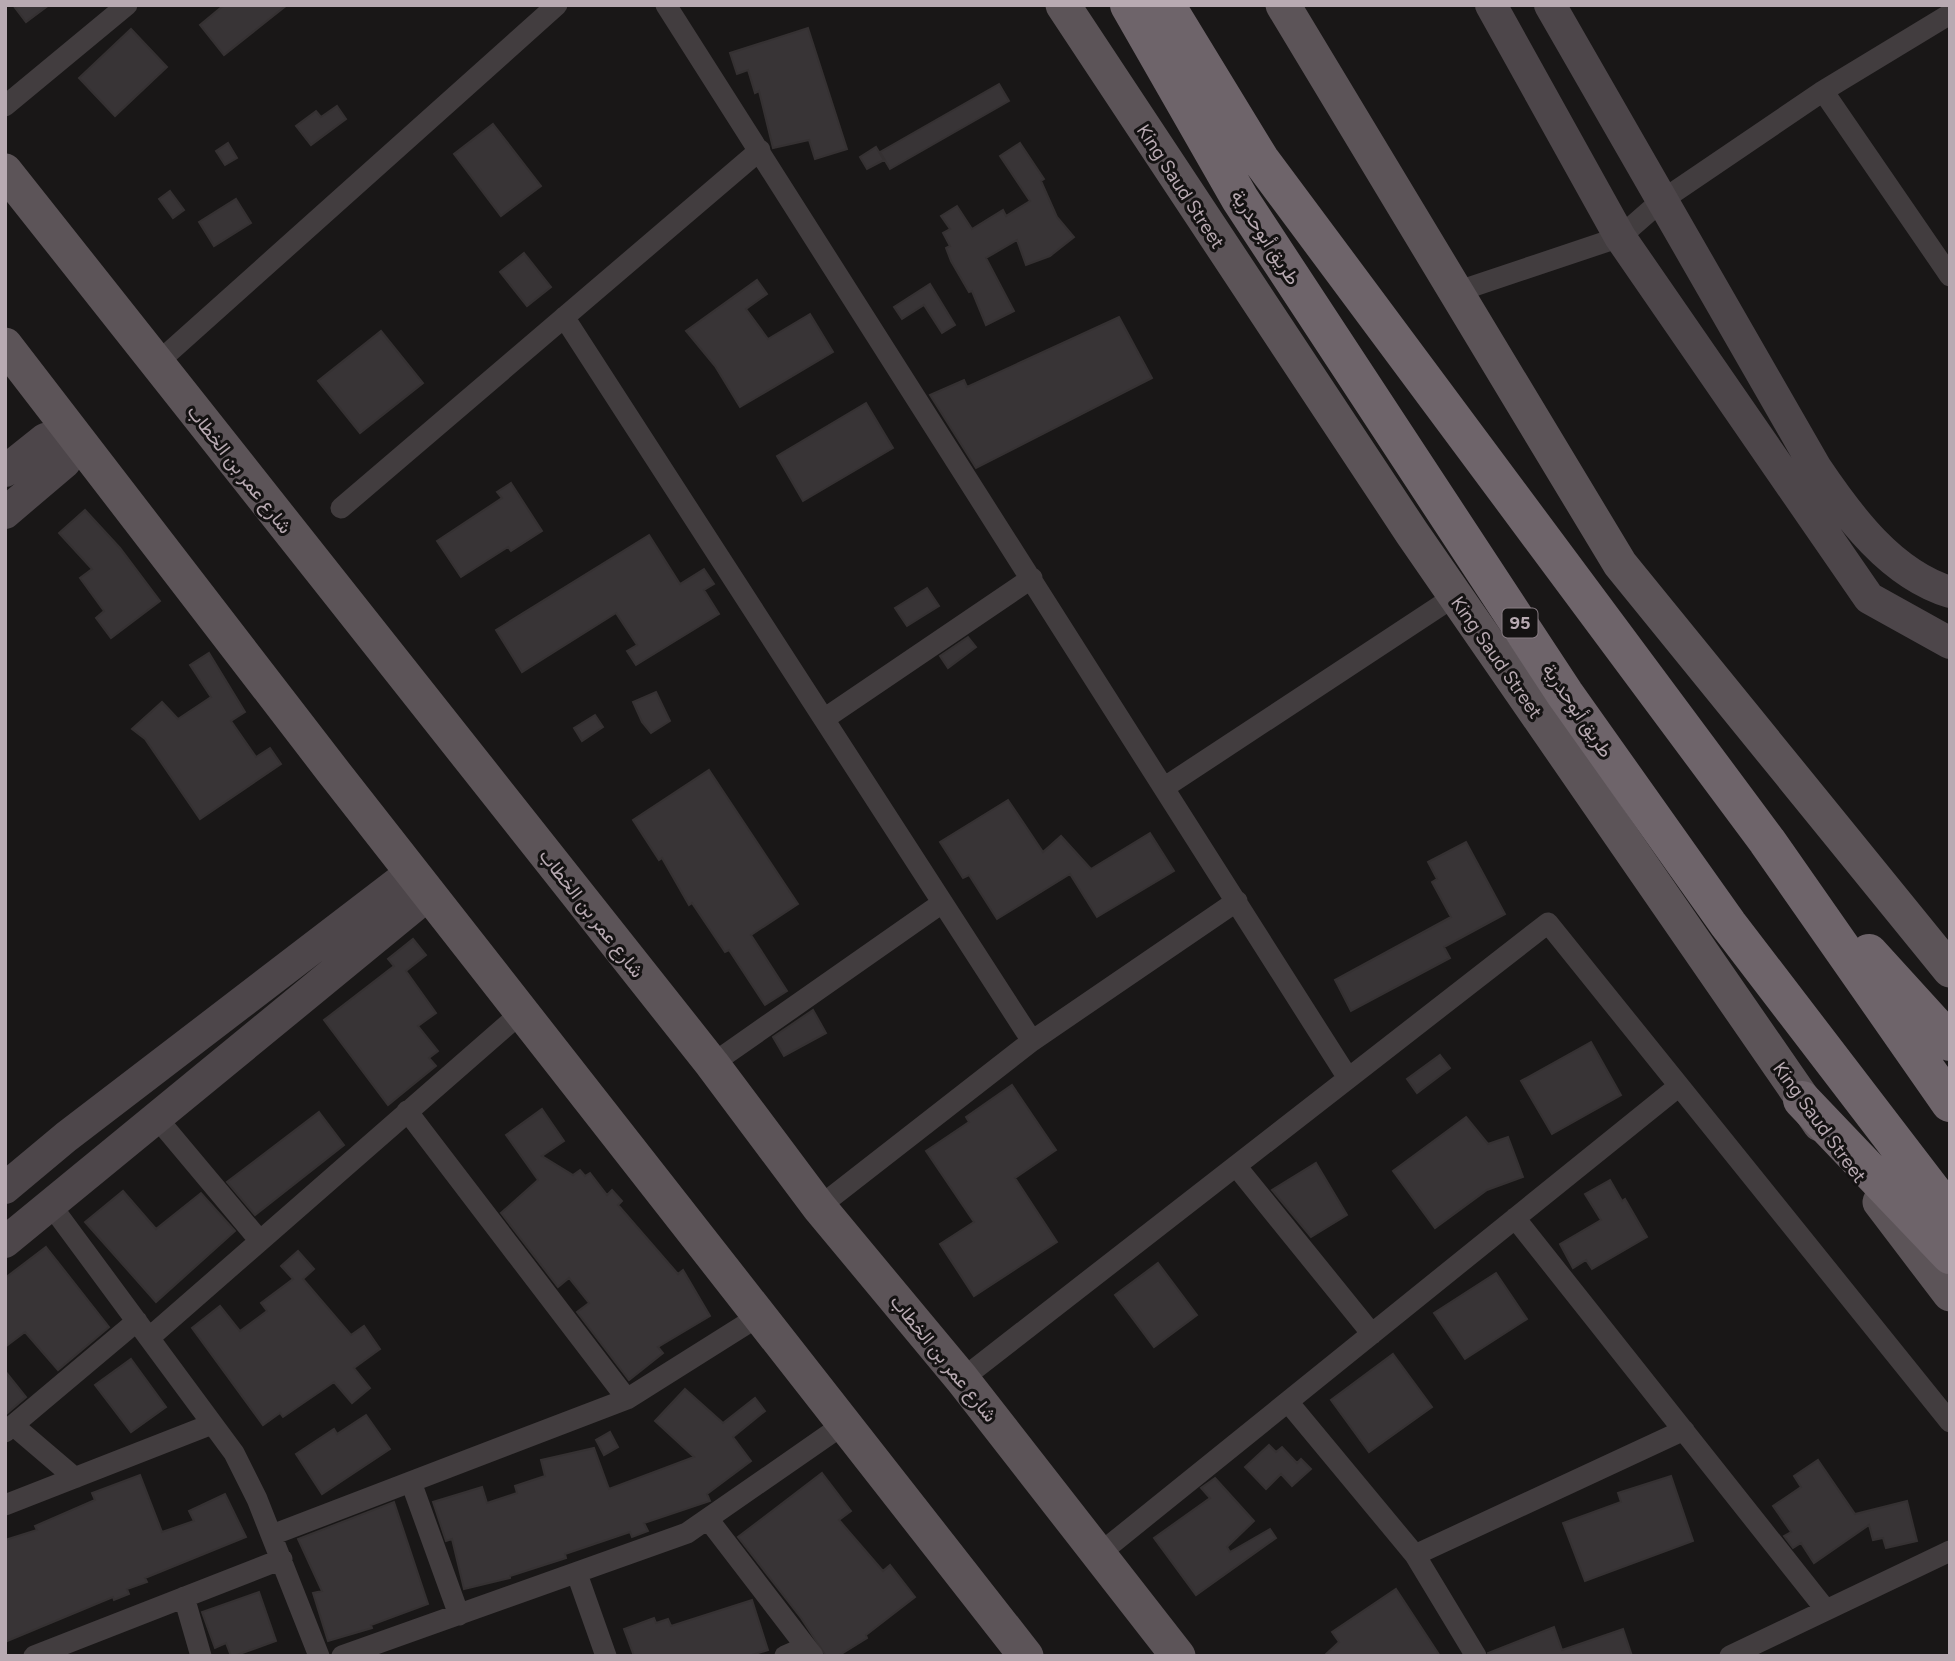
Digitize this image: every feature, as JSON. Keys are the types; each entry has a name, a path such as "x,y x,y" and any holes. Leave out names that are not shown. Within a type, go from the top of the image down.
{"highway":[{"name":"طريق أبوحدرية","path":"1129,5 1240,199 1565,694 1728,924 1950,1214"},
{"name":"طريق أبوحدرية","path":"1166,5 1260,159 1767,841 1950,1103"},
{"path":"1188,5 1260,159"},
{"path":"1767,841 1950,1042"},
{"path":"1802,1100 1950,1255"}],"main road":[{"name":"King Saud Street","path":"1063,5 1203,221 1455,596 1802,1100 1950,1294"},
{"path":"1283,5 1620,564 1950,970"},
{"name":"شارع عمر بن الخطاب","path":"5,171 712,1064 819,1207 962,1379 1178,1656"},
{"path":"5,345 421,883 1026,1656"}],"street":[{"path":"5,106 127,5"},
{"path":"156,364 557,5"},
{"path":"666,5 1165,786 1348,1079"},
{"path":"1491,5 1620,237 1869,598 1950,643"},
{"path":"1550,5 1815,468 1845,512 1864,534 1928,585 1950,592"},
{"path":"1457,292 1620,237 1661,201 1823,91 1950,14"},
{"path":"1823,91 1946,262"},
{"path":"341,508 760,150"},
{"path":"564,317 1032,1041"},
{"path":"5,471 45,439 71,431 65,463 5,513"},
{"path":"824,719 1032,578"},
{"path":"1165,786 1455,596"},
{"path":"5,1242 156,1118 421,883"},
{"path":"5,1188 66,1137 421,883"},
{"path":"819,1207 1032,1041 1237,901"},
{"path":"712,1064 942,903"},
{"path":"962,1379 1548,923 1950,1422"},
{"path":"149,1338 522,1012"},
{"path":"1099,1554 1679,1086"},
{"path":"407,1111 627,1399"},
{"path":"156,1118 260,1241"},
{"path":"1236,1166 1372,1334"},
{"path":"50,1204 234,1453 272,1535 319,1656"},
{"path":"1516,1218 1826,1610"},
{"path":"272,1535 627,1399 759,1316"},
{"path":"75,1478 9,1428 136,1321"},
{"path":"1288,1402 1415,1555 1476,1656"},
{"path":"5,1505 212,1424"},
{"path":"342,1656 687,1533 844,1424"},
{"path":"1415,1555 1684,1430"},
{"path":"411,1482 459,1615"},
{"path":"708,1519 810,1651 785,1656"},
{"path":"1730,1656 1950,1551"},
{"path":"34,1656 282,1559"},
{"path":"577,1574 606,1656"},
{"path":"184,1597 201,1656"}],"building":[{"path":"13,5 49,5 26,22"},
{"path":"224,5 287,5 224,55 200,25"},
{"path":"808,28 847,149 815,159 809,140 773,148 759,91 755,93 748,70 737,74 730,53"},
{"path":"131,29 167,67 115,116 79,78"},
{"path":"999,84 1009,101 890,169 880,152"},
{"path":"337,106 346,119 311,145 296,126 316,111 321,117"},
{"path":"493,124 541,186 501,216 454,154"},
{"path":"228,143 237,158 225,165 216,151"},
{"path":"1020,143 1044,179 1041,181 1057,217 1074,237 1050,256 1026,265 1017,240 986,258 1014,311 986,325 972,291 969,292 951,261 946,248 950,246 943,233 950,229 941,216 957,206 972,229 1003,210 1006,216 1030,201 1000,156"},
{"path":"876,147 884,160 867,169 860,157"},
{"path":"170,191 184,210 173,218 159,199"},
{"path":"236,199 251,223 214,246 199,222"},
{"path":"524,253 551,287 527,306 500,272"},
{"path":"757,280 767,294 746,309 768,339 810,314 833,352 740,407 715,366 686,331"},
{"path":"930,284 955,325 942,333 924,305 902,319 894,307"},
{"path":"1119,317 1152,378 976,468 930,395 964,380 967,387"},
{"path":"381,331 423,383 360,433 318,381"},
{"path":"866,403 893,448 803,501 777,456"},
{"path":"511,483 542,531 511,551 508,547 461,577 437,541 502,498 497,492"},
{"path":"85,510 120,548 160,601 111,638 96,618 104,611 80,578 92,569 59,533"},
{"path":"649,535 680,584 704,569 714,584 704,590 719,614 636,665 627,651 637,645 616,613 522,672 496,630"},
{"path":"927,588 939,606 907,626 895,608"},
{"path":"968,637 976,647 948,668 940,656"},
{"path":"209,653 245,712 231,721 256,757 270,748 281,764 200,819 145,739 132,729 162,702 178,719 211,697 190,665"},
{"path":"656,692 670,721 651,733 642,722 633,702"},
{"path":"595,715 603,727 582,741 574,728"},
{"path":"709,770 798,904 751,935 787,991 765,1005 729,950 725,952 692,903 689,905 662,858 659,860 633,820"},
{"path":"1008,800 1043,852 1061,836 1091,869 1150,833 1174,871 1097,917 1070,874 997,919 969,875 963,878 940,842"},
{"path":"1466,842 1505,914 1444,947 1450,958 1351,1011 1335,980 1451,917 1432,882 1437,879 1428,862"},
{"path":"413,939 426,955 406,971 436,1013 418,1026 438,1051 429,1058 436,1066 388,1105 324,1020 394,966 388,959"},
{"path":"813,1010 826,1033 784,1056 773,1037"},
{"path":"1591,1042 1621,1095 1552,1134 1521,1081"},
{"path":"1440,1055 1450,1068 1417,1093 1407,1079"},
{"path":"1012,1085 1056,1150 1015,1178 1057,1242 974,1296 940,1244 974,1222 926,1151 969,1122 966,1117"},
{"path":"542,1109 564,1141 542,1156 573,1175 580,1170 585,1176 590,1173 607,1195 612,1190 622,1201 618,1205 678,1274 683,1270 710,1316 658,1347 663,1353 629,1380 577,1312 589,1303 569,1278 558,1287 501,1213 538,1180 506,1135"},
{"path":"319,1112 344,1145 255,1215 227,1182"},
{"path":"1466,1117 1488,1144 1508,1137 1523,1177 1487,1190 1435,1228 1393,1171"},
{"path":"1316,1163 1347,1215 1311,1237 1272,1190"},
{"path":"1610,1180 1622,1201 1625,1199 1647,1237 1592,1269 1586,1260 1573,1268 1560,1244 1601,1220 1585,1194"},
{"path":"123,1191 156,1229 201,1193 235,1231 156,1302 85,1222"},
{"path":"46,1247 109,1327 58,1370 25,1332 5,1347 5,1278"},
{"path":"298,1251 314,1269 303,1279 351,1335 364,1326 380,1349 354,1368 370,1388 352,1403 334,1382 283,1417 280,1413 263,1425 192,1328 220,1306 240,1331 267,1311 261,1303 293,1279 281,1266"},
{"path":"1158,1263 1197,1315 1154,1347 1115,1295"},
{"path":"1496,1273 1527,1319 1465,1359 1434,1313"},
{"path":"1393,1354 1432,1407 1369,1452 1331,1400"},
{"path":"131,1359 166,1407 131,1432 95,1385"},
{"path":"5,1371 26,1397 5,1415"},
{"path":"685,1389 723,1423 755,1398 765,1411 733,1437 751,1461 707,1494 710,1501 644,1523 648,1531 632,1537 630,1532 565,1554 566,1558 510,1578 464,1589 452,1539 446,1541 433,1502 482,1487 487,1503 517,1493 515,1486 545,1476 541,1460 594,1448 609,1489 694,1457 655,1421"},
{"path":"366,1415 390,1449 322,1494 296,1454 334,1429 337,1434"},
{"path":"610,1432 618,1447 604,1455 596,1440"},
{"path":"1269,1445 1276,1452 1282,1447 1297,1463 1301,1459 1311,1469 1292,1486 1281,1474 1266,1489 1245,1467"},
{"path":"1818,1460 1855,1514 1907,1501 1917,1541 1886,1548 1883,1538 1873,1540 1869,1525 1814,1563 1801,1543 1793,1548 1784,1536 1791,1532 1773,1506 1801,1487 1794,1476"},
{"path":"822,1473 851,1511 839,1520 883,1571 890,1565 915,1597 866,1635 867,1638 838,1656 826,1656 801,1618 738,1537"},
{"path":"140,1475 162,1532 194,1521 189,1511 225,1494 246,1537 145,1578 147,1582 127,1589 129,1594 114,1600 113,1597 5,1642 5,1540 37,1530 35,1526 95,1500 92,1493"},
{"path":"1671,1476 1693,1541 1585,1581 1563,1523 1621,1502 1618,1493"},
{"path":"1215,1478 1254,1521 1227,1547 1230,1552 1270,1529 1276,1538 1196,1595 1154,1538 1210,1498 1201,1488"},
{"path":"394,1502 428,1604 371,1625 372,1628 328,1641 313,1593 322,1591 298,1539"},
{"path":"1396,1589 1440,1656 1324,1656 1339,1642 1332,1632"},
{"path":"259,1592 276,1641 234,1656 231,1656 226,1643 215,1648 202,1612"},
{"path":"752,1600 768,1650 749,1656 634,1656 624,1629 654,1618 656,1623 668,1619 671,1626"},
{"path":"1554,1627 1562,1650 1623,1629 1632,1656 1489,1656 1488,1653"}]}
